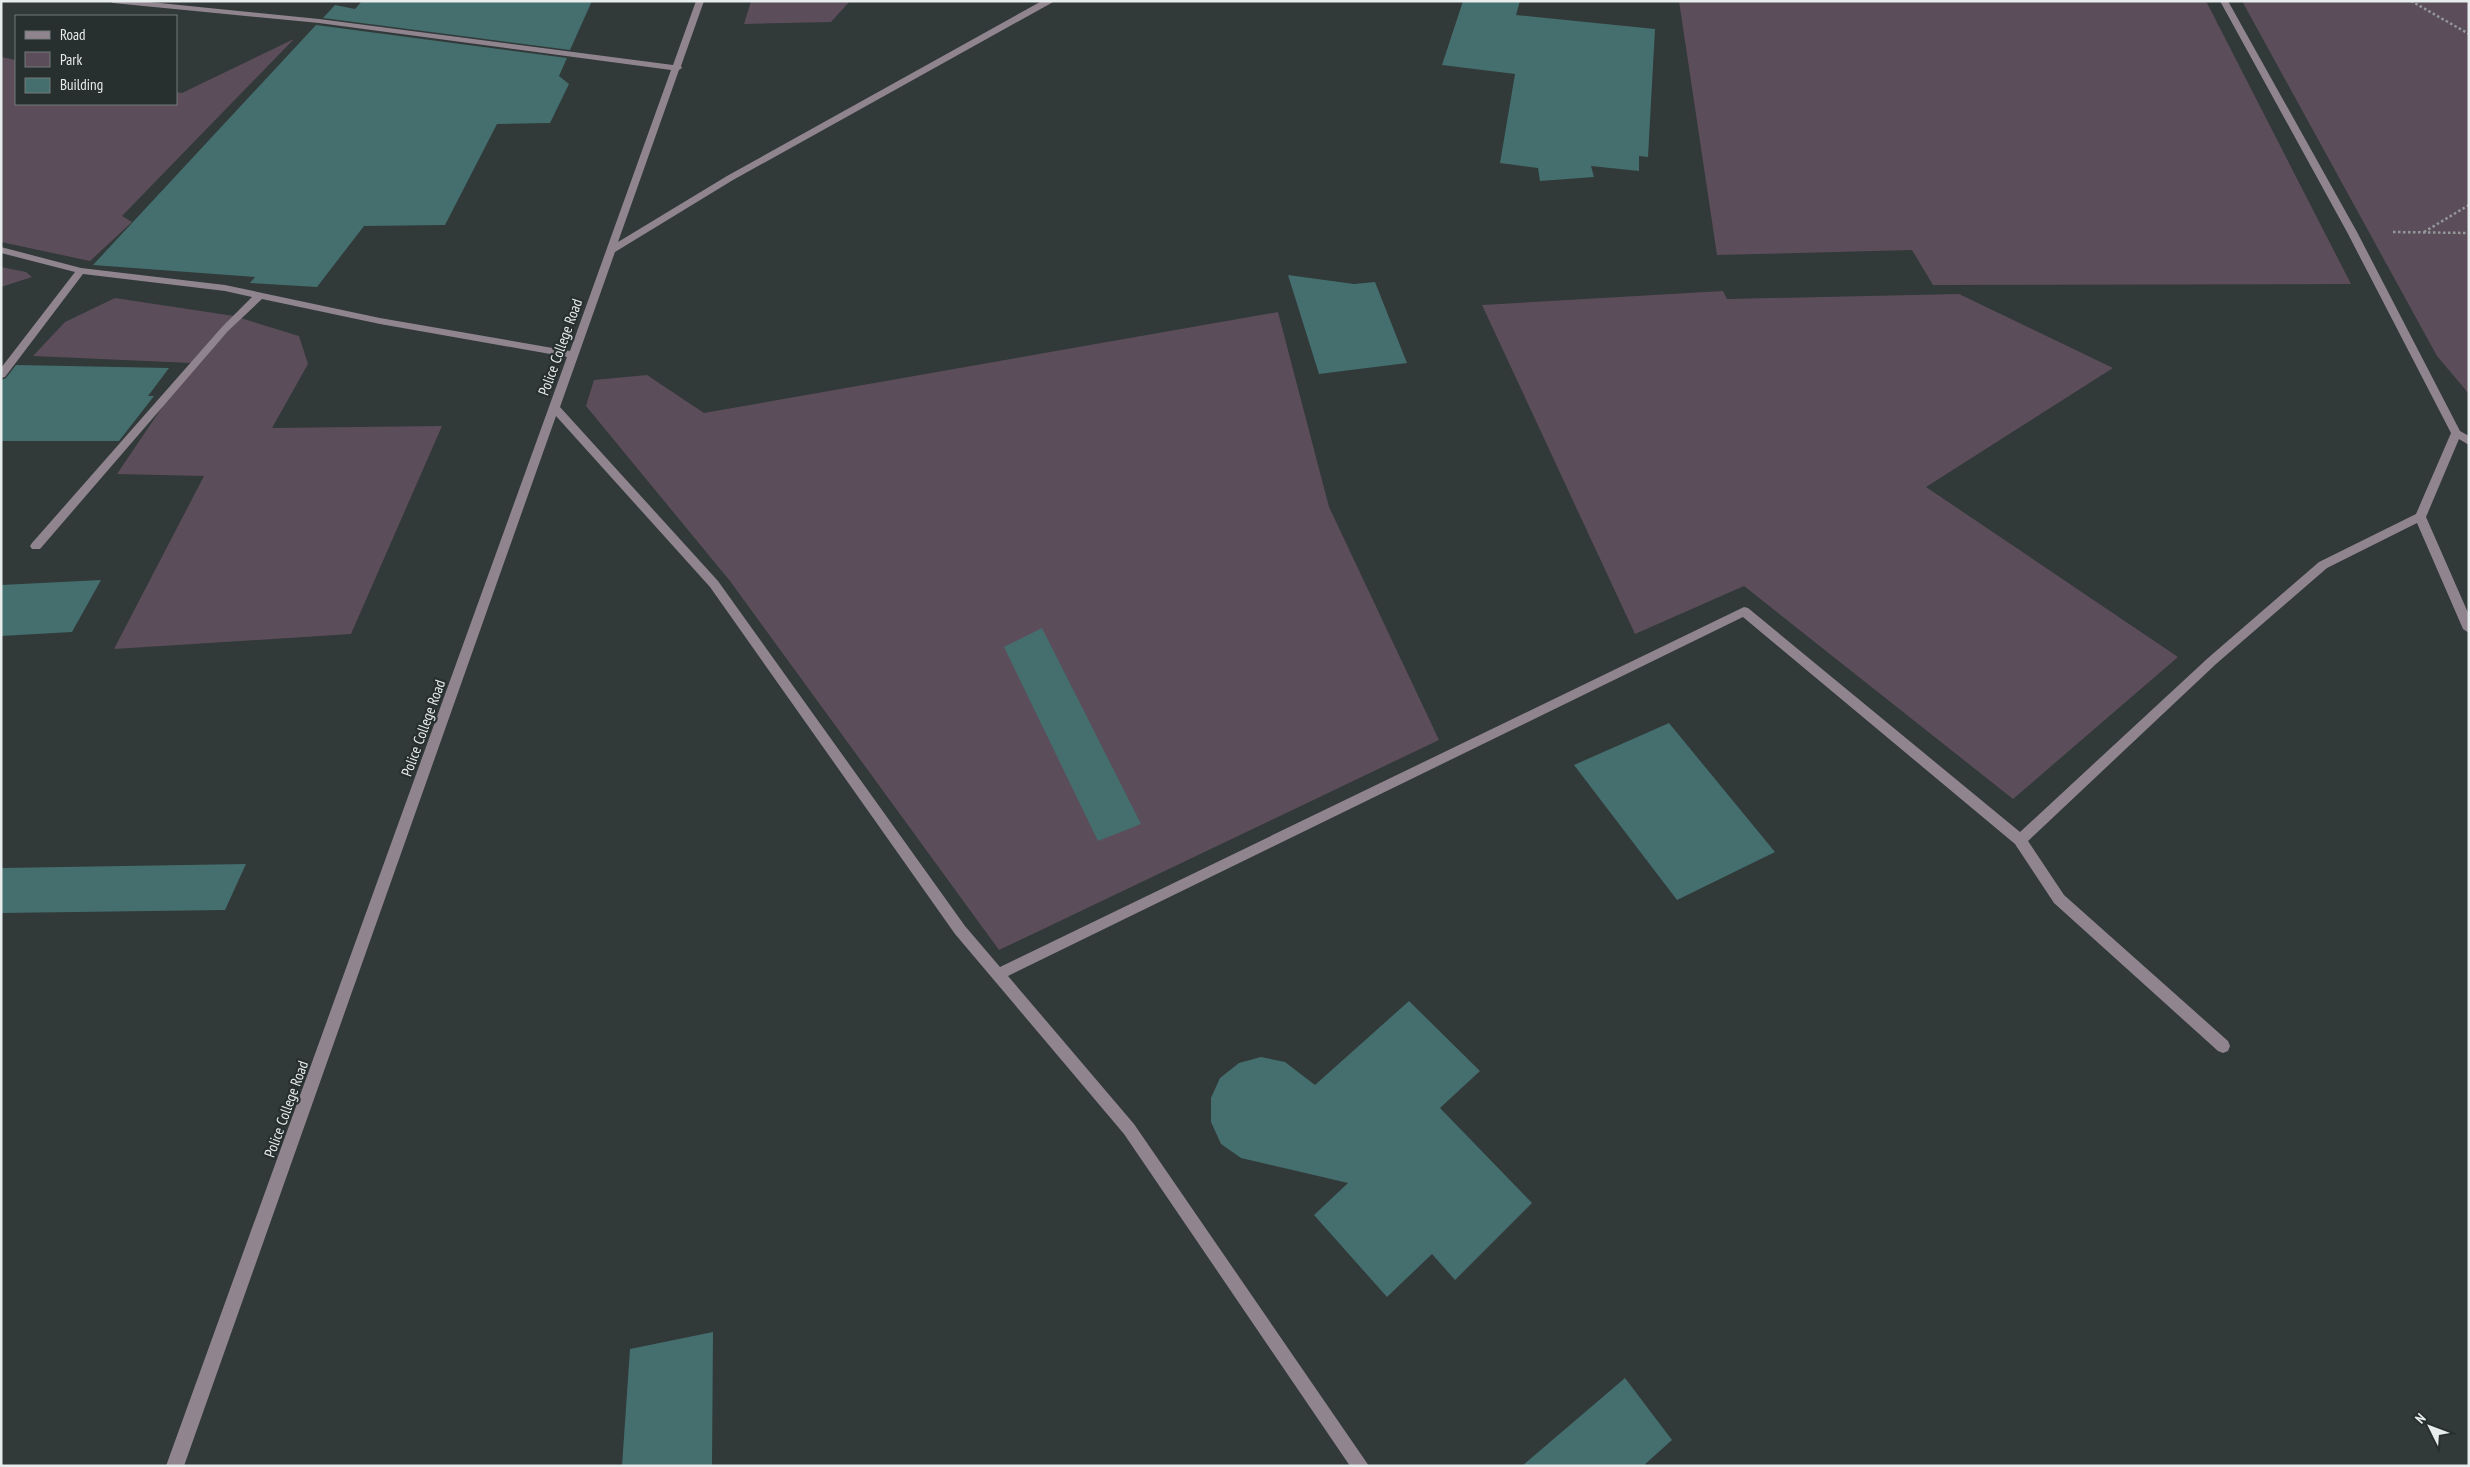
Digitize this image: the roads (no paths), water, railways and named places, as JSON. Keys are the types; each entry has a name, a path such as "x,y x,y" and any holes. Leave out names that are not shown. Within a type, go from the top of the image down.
{"street":[{"path":"113,1 319,21 678,68"},
{"name":"Police College Road","path":"175,1466 678,68 700,1"},
{"path":"612,250 730,178 1051,1"},
{"path":"2224,1 2352,232 2456,433 2469,441"},
{"path":"1,250 81,271 225,288 380,321 574,355"},
{"path":"1,374 81,271"},
{"path":"36,546 225,329 259,296"},
{"path":"555,408 714,584 960,930 1129,1129 1360,1466"},
{"path":"2020,840 2212,661 2323,565 2420,517 2456,433"},
{"path":"2420,517 2469,629"},
{"path":"997,975 1744,611 2020,840 2059,899 2224,1046"}]}
